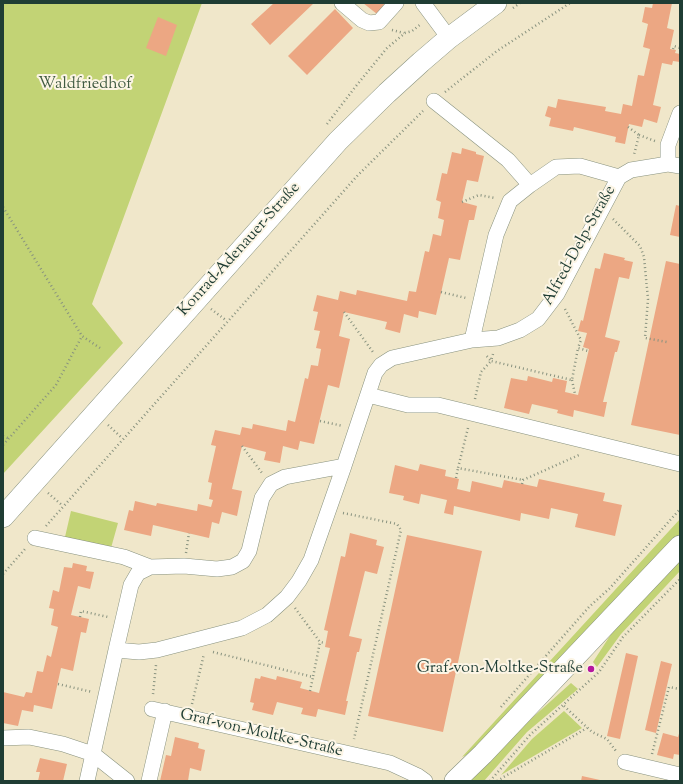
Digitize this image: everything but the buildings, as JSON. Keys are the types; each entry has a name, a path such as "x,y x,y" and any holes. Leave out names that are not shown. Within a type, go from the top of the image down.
{"main road":[{"name":"Konrad-Adenauer-Straße","path":"3,517 338,141 387,92 449,38 496,3"},
{"path":"455,781 478,759 680,546"}],"street":[{"path":"342,3 362,20 369,23 379,22 396,3"},
{"path":"423,3 449,38"},
{"path":"434,101 508,160 530,185"},
{"path":"625,173 674,165 668,145 680,113"},
{"name":"Alfred-Delp-Straße","path":"381,365 392,358 472,340 498,338 520,330 538,319 557,294 602,208 625,173 580,166 556,168 530,185 510,202 496,235 482,302 472,340"},
{"path":"116,650 139,652 157,650 242,628 267,615 287,597 300,581 311,560 375,373 381,365"},
{"path":"368,395 408,405 438,405 680,464"},
{"path":"35,538 124,557 150,567 184,566 217,569 232,567 243,561 249,552 262,498 271,484 284,477 344,466"},
{"path":"87,781 131,585 138,573 150,567"},
{"path":"149,781 158,710"},
{"name":"Graf-von-Moltke-Straße","path":"158,710 390,763 418,776 425,781"},
{"path":"3,738 29,738 63,744 93,754 127,781"},
{"path":"625,762 680,775"}],"path":[{"path":"3,574 122,438 358,175 434,101 497,51 570,3"},
{"path":"673,49 674,46 680,48"},
{"path":"625,173 639,135 628,127"},
{"path":"462,202 479,195 510,202"},
{"path":"3,207 82,336 100,348"},
{"path":"602,208 640,246 644,256 648,299 645,338 667,342"},
{"path":"441,292 482,302"},
{"path":"557,294 581,340 572,380 575,394"},
{"path":"344,312 381,365"},
{"path":"3,446 56,385 82,336"},
{"path":"456,478 481,372 492,361 498,338"},
{"path":"472,340 492,361 572,380"},
{"path":"578,348 588,351"},
{"path":"104,420 122,438"},
{"path":"320,421 356,429"},
{"path":"3,436 10,439"},
{"path":"458,468 523,480 586,452 592,443"},
{"path":"242,446 271,484"},
{"path":"522,484 523,480"},
{"path":"43,488 63,506"},
{"path":"496,711 589,607 610,588 680,509"},
{"path":"329,510 397,524 401,530 350,754"},
{"path":"490,781 530,735 564,706 599,672 623,637 680,579"},
{"path":"287,597 320,642 326,643"},
{"path":"80,617 81,611 123,621"},
{"path":"310,691 320,642"},
{"path":"157,650 158,710"},
{"path":"189,717 205,650"},
{"path":"212,652 313,677"},
{"path":"58,684 106,695"},
{"path":"649,768 670,687 680,689"},
{"path":"564,706 592,732 607,739 625,762"},
{"path":"497,781 587,728"}],"green space":[{"name":"Waldfriedhof","path":"3,3 202,3 92,304 123,343 3,474"},
{"path":"71,511 118,523 111,548 65,537"},
{"path":"680,519 680,534 475,751 462,757"},
{"path":"680,560 680,571 621,634 597,667 593,662 615,628"},
{"path":"571,683 578,689 527,732 484,781 470,781 532,718"},
{"path":"564,711 582,728 501,775 532,739"}],"place":[{"name":"Graf-von-Moltke-Straße","path":"591,669"}]}
